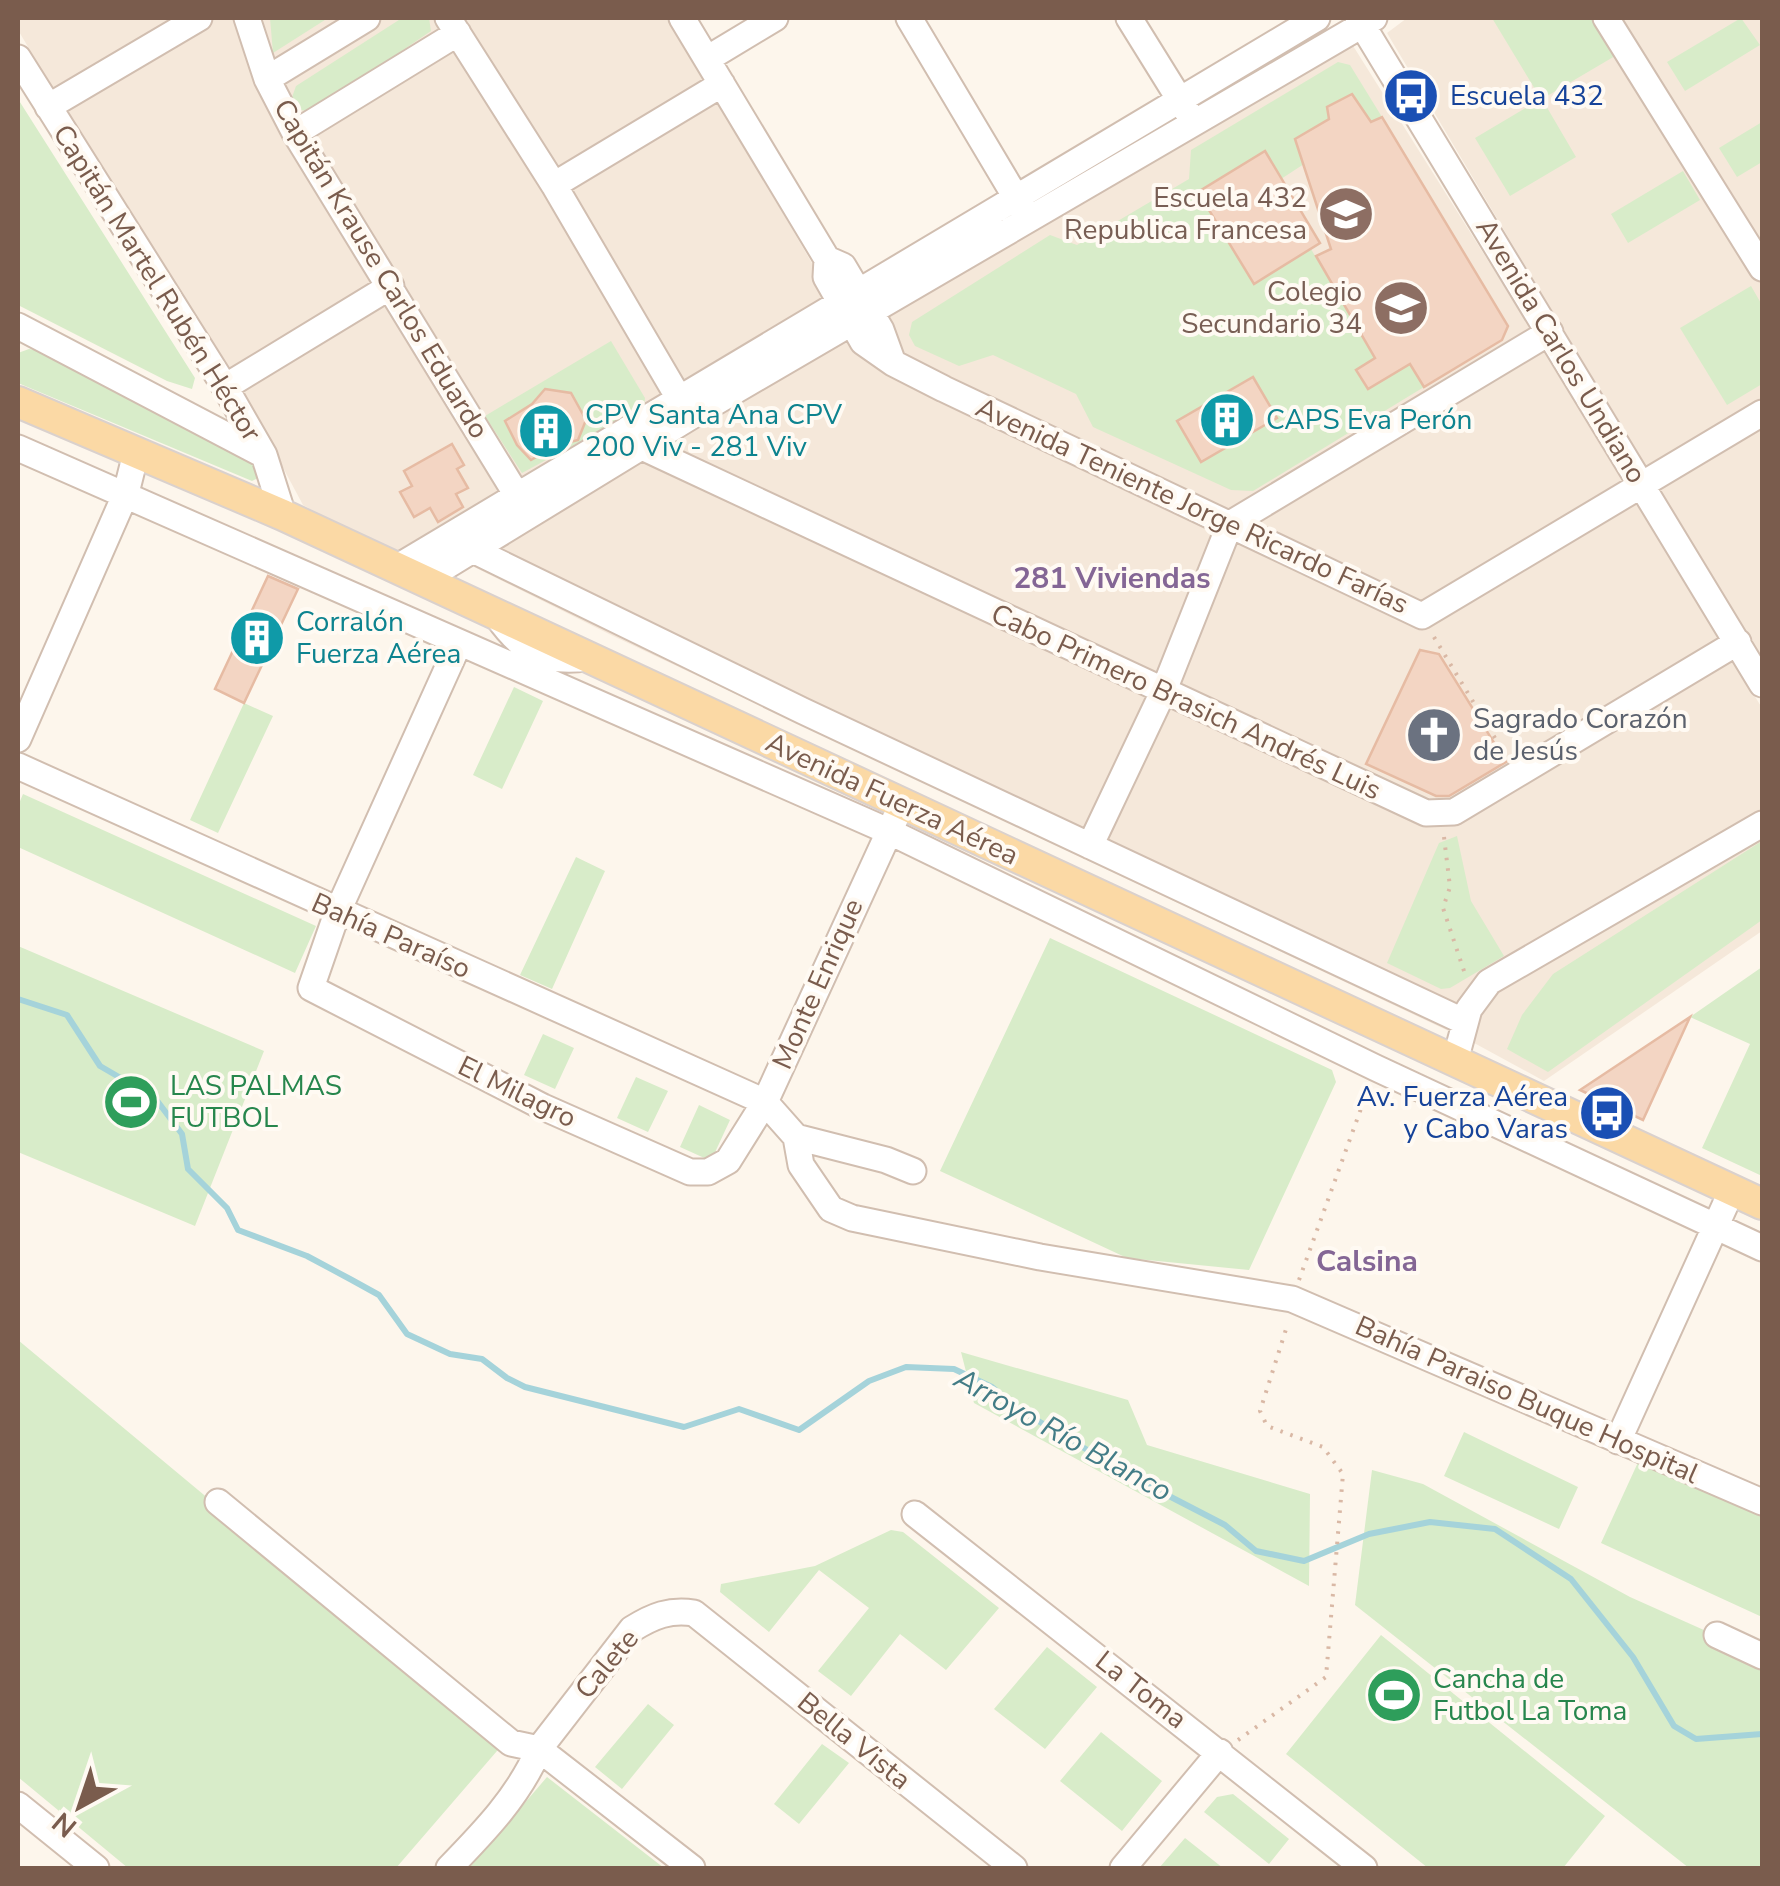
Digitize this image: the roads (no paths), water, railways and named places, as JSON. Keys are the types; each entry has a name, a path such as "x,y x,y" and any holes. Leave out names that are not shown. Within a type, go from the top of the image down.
{"main road":[{"name":"Avenida Fuerza Aérea","path":"18,402 283,515 1762,1204"}],"street":[{"path":"48,107 198,18"},
{"name":"Capitán Krause Carlos Eduardo","path":"246,18 267,79 294,133 524,504"},
{"path":"267,79 366,18"},
{"name":"Avenida Teniente Jorge Ricardo Farías","path":"682,18 826,259 826,277 856,308 893,363 1422,616 1762,414"},
{"path":"707,59 775,18"},
{"path":"908,18 1022,208"},
{"path":"1129,18 1193,121"},
{"path":"409,575 1022,208 1178,99 1317,18"},
{"path":"1606,18 1762,268"},
{"path":"1022,208 1193,121 1365,20"},
{"name":"Avenida Carlos Undiano","path":"1365,20 1642,486 1760,675"},
{"path":"294,133 453,25 554,185 684,407"},
{"name":"Capitán Martel Rubén Héctor","path":"19,65 225,387 264,455 283,515"},
{"path":"554,185 722,84"},
{"path":"225,387 391,286"},
{"path":"18,326 264,455"},
{"path":"1090,846 1164,690 1230,524 1550,332"},
{"name":"Cabo Primero Brasich Andrés Luis","path":"634,438 1426,813 1454,812 1738,642"},
{"path":"18,448 888,831 1376,1068 1762,1248"},
{"path":"18,740 24,704 126,493 136,453"},
{"path":"409,575 471,548 524,504"},
{"path":"471,548 803,711 1465,1022"},
{"path":"337,912 459,643"},
{"name":"Bahía Paraíso","path":"18,766 765,1102"},
{"name":"Monte Enrique","path":"728,1162 765,1102 903,804"},
{"path":"1456,1061 1475,997 1493,980 1762,824"},
{"name":"El Milagro","path":"337,912 310,988 543,1107 690,1172 708,1172 728,1162"},
{"path":"765,1102 796,1137 886,1160 912,1171"},
{"name":"Bahía Paraiso Buque Hospital","path":"796,1137 801,1165 816,1188 831,1209 852,1218 1040,1257 1292,1299 1762,1502"},
{"path":"1618,1441 1732,1190"},
{"path":"218,1502 511,1743 539,1749 692,1868"},
{"name":"La Toma","path":"915,1514 1364,1868"},
{"name":"Calete","path":"449,1868 493,1823 539,1749 632,1629 651,1617 676,1610 694,1614"},
{"name":"Bella Vista","path":"694,1614 1014,1868"},
{"path":"1716,1635 1762,1656"},
{"path":"1123,1868 1220,1752"},
{"path":"18,1805 96,1868"}],"waterway":[{"name":"Arroyo Río Blanco","path":"18,999 67,1015 100,1066 155,1098 182,1134 188,1169 227,1208 238,1230 307,1256 350,1279 379,1295 407,1334 450,1354 482,1359 525,1387 684,1427 739,1409 799,1430 869,1381 906,1367 954,1369 992,1387 1018,1409 1140,1481 1225,1525 1256,1551 1304,1561 1369,1534 1430,1522 1495,1529 1571,1579 1633,1657 1674,1726 1696,1739 1762,1734"}],"place":[{"name":"Escuela 432","path":"1411,96"},
{"name":"Escuela 432 Republica Francesa","path":"1346,214"},
{"name":"Colegio Secundario 34","path":"1401,308"},
{"name":"CAPS Eva Perón","path":"1227,420"},
{"name":"CPV Santa Ana CPV 200 Viv - 281 Viv","path":"546,431"},
{"name":"Corralón Fuerza Aérea","path":"257,638"},
{"name":"Sagrado Corazón de Jesús","path":"1434,735"},
{"name":"LAS PALMAS FUTBOL","path":"131,1102"},
{"name":"Av. Fuerza Aérea y Cabo Varas","path":"1607,1113"},
{"name":"Cancha de Futbol La Toma","path":"1394,1695"}],"district":[{"name":"281 Viviendas","path":"1112,578"},
{"name":"Calsina","path":"1367,1261"}]}
